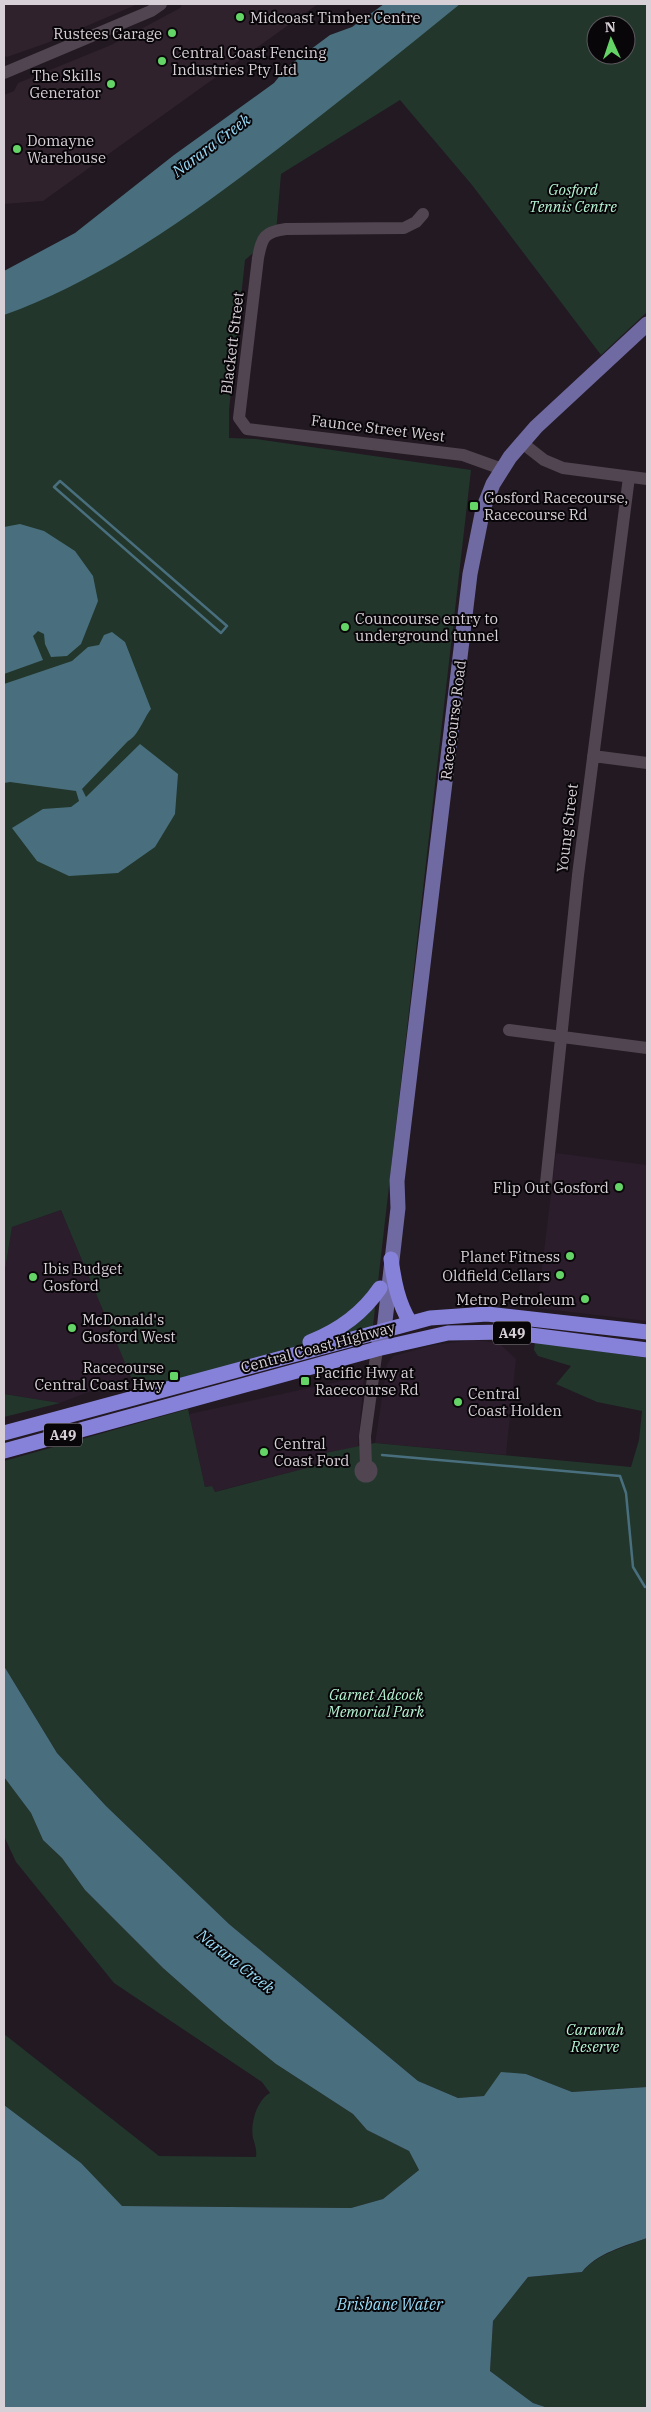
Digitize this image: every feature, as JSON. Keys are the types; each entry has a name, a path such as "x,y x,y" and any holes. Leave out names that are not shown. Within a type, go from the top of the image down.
{"highway":[{"path":"391,1259 393,1278 410,1322"},
{"path":"228,1372 321,1338 357,1315 380,1288"},
{"name":"Central Coast Highway","path":"4,1432 410,1322 448,1315 487,1314 647,1332"},
{"name":"Central Coast Highway","path":"4,1451 434,1335 484,1331 647,1350"}],"main road":[{"name":"Racecourse Road","path":"377,1349 398,1208 397,1181 475,542 483,509 502,468 521,442 647,324"},
{"name":"Racecourse Road","path":"379,1331 380,1288 389,1208 397,1181"}],"street":[{"path":"4,74 151,11 160,4"},
{"name":"Blackett Street","path":"247,428 239,418 258,258 261,242 265,236 275,230 404,228 416,222 423,214"},
{"name":"Faunce Street West","path":"247,428 462,455 502,468"},
{"path":"521,442 550,464 563,468 647,479"},
{"name":"Young Street","path":"546,1183 560,1036 593,756 629,477"},
{"path":"593,756 647,763"},
{"path":"509,1030 647,1048"},
{"path":"366,1466 365,1436 377,1349"}],"shaded area":[{"path":"4,4 138,4 47,43 7,57 4,56"},
{"path":"182,4 318,4 43,201 4,204 4,95 14,91 18,83 111,45 180,8"},
{"path":"556,1153 647,1165 647,1321 537,1308"},
{"path":"61,1210 131,1376 60,1403 4,1394 4,1276 12,1227"},
{"path":"473,1340 499,1343 516,1359 506,1455 375,1443 387,1364 393,1356 434,1345"},
{"path":"364,1376 358,1447 320,1454 322,1464 214,1492 212,1486 205,1487 189,1414"}],"green space":[{"name":"Gosford Tennis Centre","path":"459,4 647,4 647,312 601,355 472,185 400,100 281,174 276,233 245,260 229,410 229,438 256,439 471,470 373,1326 138,1394 61,1210 12,1227 4,1276 4,315 78,281"},
{"name":"Garnet Adcock Memorial Park","path":"535,1342 647,1358 647,2087 572,2092 526,2074 484,2096 458,2098 418,2081 229,1924 106,1806 57,1753 4,1666 4,1461 188,1409 205,1487 212,1486 215,1492 322,1464 320,1454 375,1443 631,1467 639,1440 642,1411 597,1402 556,1384 571,1366 538,1356 534,1350"},
{"path":"4,1394 60,1403 4,1417"},
{"path":"4,1777 31,1813 43,1840 62,1858 85,1890 163,1968 224,2022 276,2064 353,2114 367,2130 409,2151 419,2170 383,2199 351,2208 121,2206 81,2163 4,2105 4,2034 159,2156 256,2157 252,2132 255,2112 261,2101 270,2093 262,2082 114,1983 16,1862 4,1836"},
{"path":"647,2238 647,2408 548,2408 533,2403 490,2371 493,2321 528,2277 582,2272 588,2265 604,2255"}],"water":[{"name":"Narara Creek","path":"384,4 460,4 302,130 181,220 148,242 78,283 4,315 4,271 75,233 174,155 274,83 287,67 330,35 352,27"},
{"path":"20,524 44,531 75,551 93,576 98,601 81,644 67,656 51,657 45,644 44,634 38,631 33,636 43,660 4,674 4,527"},
{"path":"112,632 125,642 151,709 132,739 82,789 86,797 140,744 178,774 175,814 155,847 118,873 69,876 37,861 12,828 43,809 71,807 79,801 76,791 10,782 4,783 4,684 72,661 88,647 99,645 104,635"},
{"name":"Brisbane Water","path":"4,1666 57,1753 106,1806 229,1924 418,2081 458,2098 484,2096 501,2072 526,2074 572,2092 647,2087 647,2238 603,2255 588,2265 582,2272 528,2277 493,2321 490,2371 533,2403 548,2408 4,2408 4,2105 81,2163 122,2206 351,2208 383,2199 419,2170 409,2151 367,2130 353,2114 276,2064 224,2022 163,1968 85,1890 62,1858 43,1840 31,1813 4,1777"}],"waterway":[{"path":"60,481 227,626 221,633 54,487 60,481"},
{"path":"382,1455 620,1476 626,1493 633,1567 645,1587"}],"place":[{"name":"Midcoast Timber Centre","path":"240,17"},
{"name":"Rustees Garage","path":"172,33"},
{"name":"Central Coast Fencing Industries Pty Ltd","path":"162,61"},
{"name":"The Skills Generator","path":"111,84"},
{"name":"Domayne Warehouse","path":"17,149"},
{"name":"Gosford Racecourse, Racecourse Rd","path":"474,506"},
{"name":"Councourse entry to underground tunnel","path":"345,627"},
{"name":"Flip Out Gosford","path":"619,1187"},
{"name":"Planet Fitness","path":"570,1256"},
{"name":"Oldfield Cellars","path":"560,1275"},
{"name":"Ibis Budget Gosford","path":"33,1277"},
{"name":"Metro Petroleum","path":"585,1299"},
{"name":"McDonald's Gosford West","path":"72,1328"},
{"name":"Racecourse Central Coast Hwy","path":"174,1376"},
{"name":"Pacific Hwy at Racecourse Rd","path":"305,1381"},
{"name":"Central Coast Holden","path":"458,1402"},
{"name":"Central Coast Ford","path":"264,1452"}],"park label":[{"name":"Carawah Reserve","path":"595,2038"}]}
